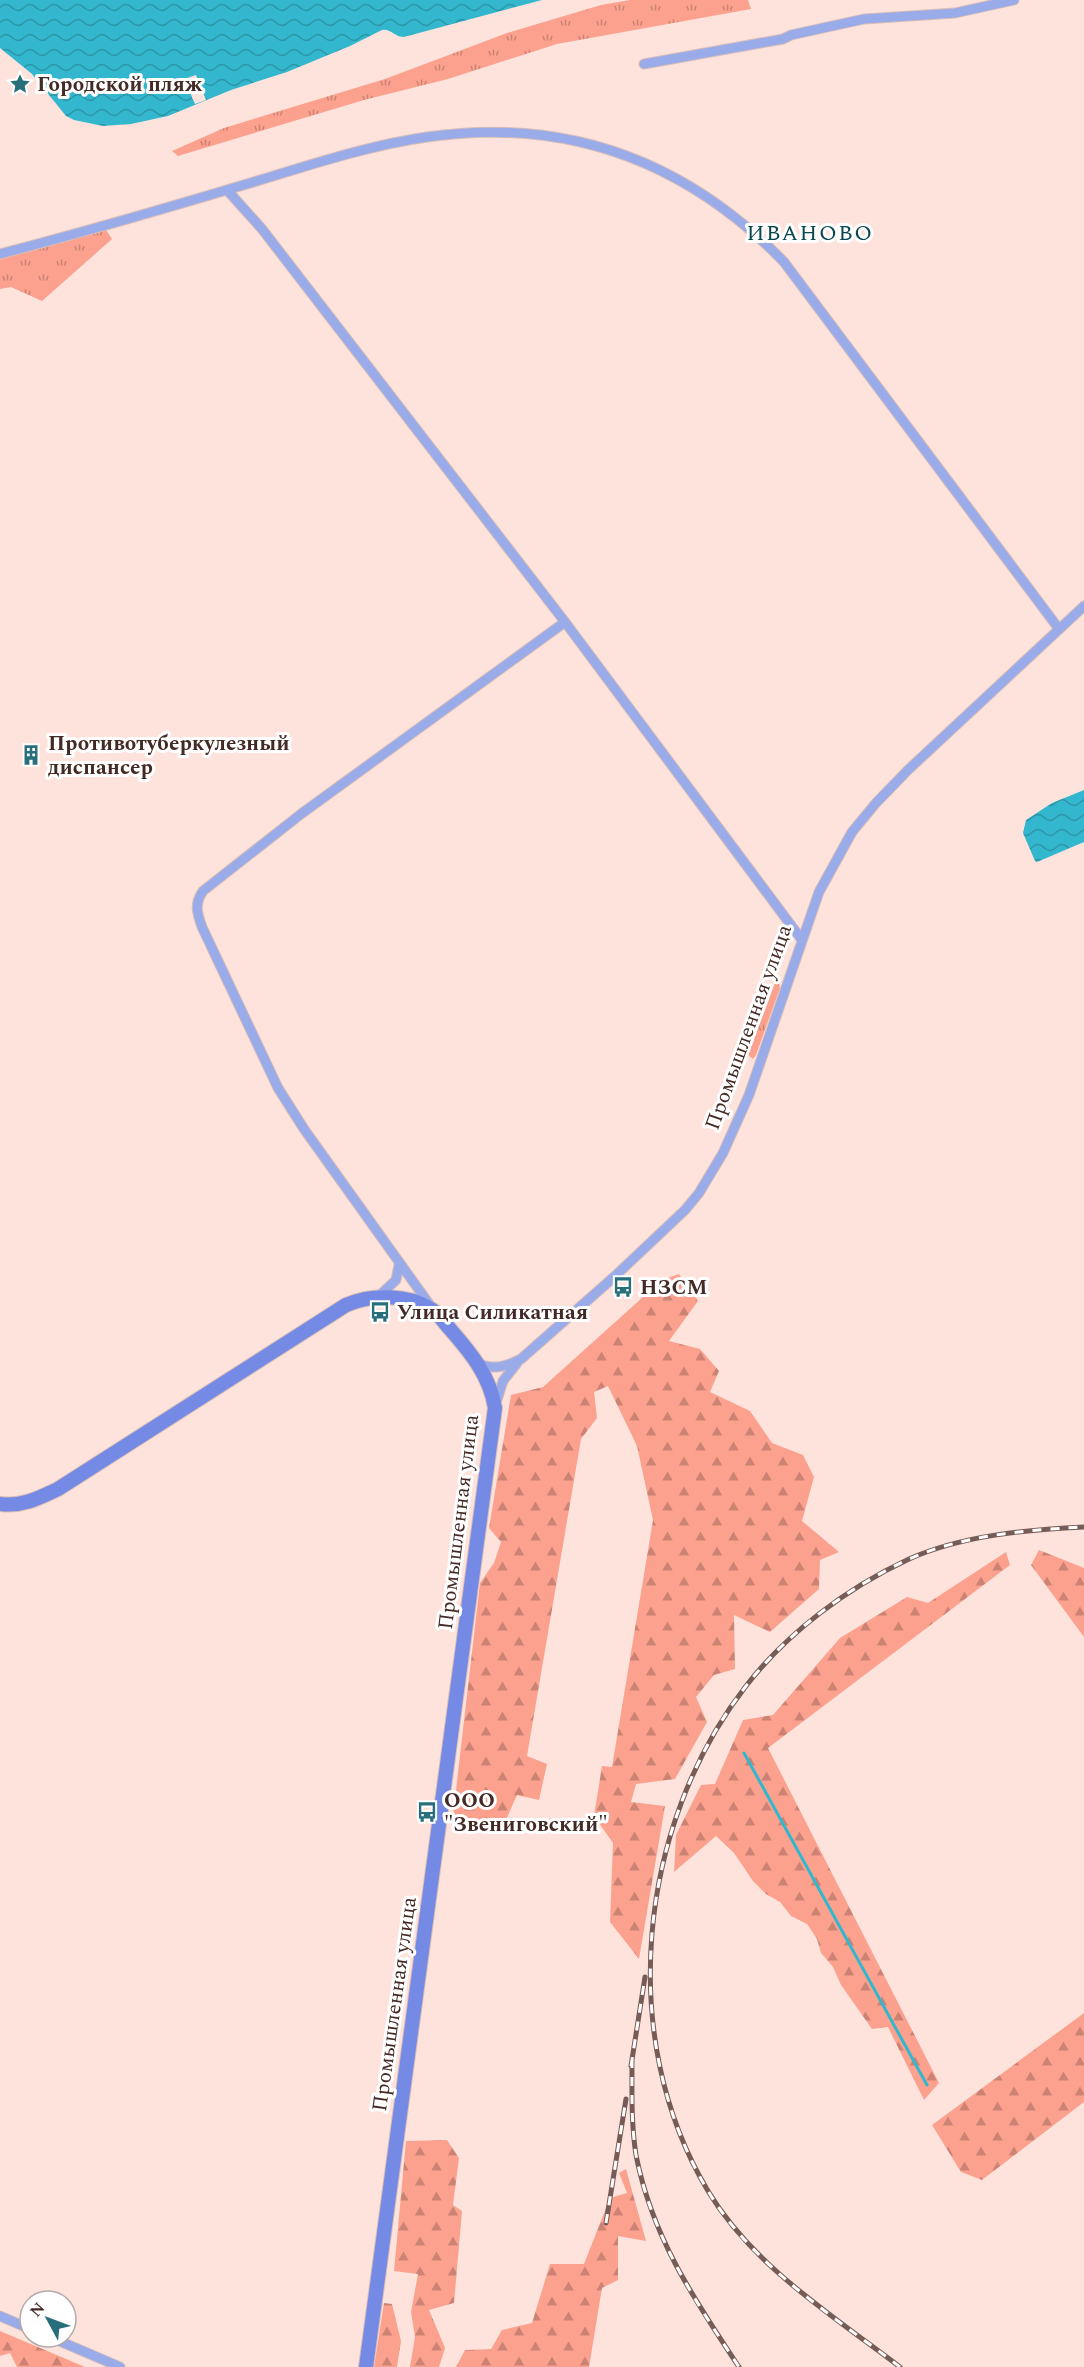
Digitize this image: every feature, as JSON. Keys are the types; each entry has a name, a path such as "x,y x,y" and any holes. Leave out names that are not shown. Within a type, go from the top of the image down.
{"street":[{"path":"644,64 783,39 791,35 864,19 955,13 1014,0"},
{"path":"0,254 347,154 426,137 524,132 615,152 667,172 729,212 784,262 1059,629"},
{"path":"228,190 269,238 565,622 774,906 802,940"},
{"name":"Промышленная улица","path":"478,1363 493,1368 512,1364 521,1359 673,1222 699,1193 723,1153 750,1095 816,901 828,874 852,832 908,770 1084,606"},
{"path":"478,1363 399,1265 278,1088 202,927 197,911 198,900 204,891 301,814 565,622"},
{"path":"377,1298 391,1288 396,1280 399,1265"},
{"path":"0,1504 11,1506 30,1502 58,1489 357,1300 377,1298 408,1300 433,1310"},
{"path":"495,1408 503,1381 521,1359"},
{"name":"Промышленная улица","path":"366,2367 495,1408 490,1386 478,1363"},
{"path":"0,2316 18,2324"},
{"path":"78,2349 120,2367"}],"green space":[{"path":"630,0 748,0 751,9 557,44 448,79 364,100 178,156 172,151 224,128 385,79 507,33 601,5"},
{"path":"106,230 112,239 42,301 11,287 0,289 0,258"},
{"path":"775,983 779,983 780,988 753,1059 748,1055"},
{"path":"679,1274 698,1301 669,1341 700,1349 719,1371 710,1392 750,1411 772,1443 803,1455 814,1477 802,1521 839,1552 820,1560 819,1589 770,1632 734,1615 735,1669 714,1675 696,1697 707,1722 675,1779 636,1784 631,1802 665,1806 639,1959 610,1922 613,1843 594,1816 602,1766 612,1767 653,1520 637,1446 608,1386 594,1392 597,1418 581,1439 527,1756 547,1764 539,1800 517,1795 501,1831 453,1816 480,1583 494,1563 501,1542 489,1528 511,1395 543,1387 662,1280"},
{"path":"1039,1550 1084,1568 1084,1637 1031,1565"},
{"path":"1006,1552 1010,1565 768,1748 939,2083 924,2100 888,2027 872,2029 841,1985 833,1967 821,1953 817,1939 807,1924 791,1916 780,1902 766,1894 753,1881 734,1853 716,1836 674,1872 676,1835 701,1785 715,1784 743,1720 773,1715 840,1638 907,1597 928,1603"},
{"path":"1084,2013 1084,2102 982,2180 961,2172 932,2125"},
{"path":"447,2140 459,2158 453,2205 462,2211 454,2303 429,2310 445,2348 439,2367 410,2367 415,2337 411,2312 418,2274 394,2271 406,2141"},
{"path":"626,2169 646,2241 618,2236 618,2280 602,2288 589,2367 456,2367 465,2350 491,2349 502,2330 532,2323 550,2264 584,2264 610,2198 627,2193 619,2173"},
{"path":"384,2303 392,2304 401,2341 397,2367 374,2367"},
{"path":"0,2331 18,2339 18,2349 42,2349 85,2367 17,2367 10,2353 0,2356"}],"water":[{"path":"0,0 542,0 404,37 388,30 382,30 287,72 231,90 168,116 131,124 103,126 66,116 32,74 0,48"},
{"path":"1084,790 1084,842 1035,861 1023,833 1026,820 1052,803"}],"pier":[{"path":"196,75 206,100 195,104 184,79"}],"waterway":[{"path":"744,1753 927,2085"}],"railway":[{"path":"900,2367 795,2288 747,2243 726,2218 708,2191 679,2131 660,2067 651,2001 652,1933 662,1867 682,1802 710,1741 746,1686 763,1666 780,1647 820,1613 863,1583 909,1559 951,1544 995,1535 1084,1527"},
{"path":"631,2066 645,1977"},
{"path":"632,2059 634,2143 643,2185 664,2240 677,2266 706,2317 739,2367"},
{"path":"606,2223 626,2099"}],"place":[{"name":"Городской пляж","path":"20,84"},
{"name":"Противотуберкулезный диспансер","path":"31,755"},
{"name":"НЗСМ","path":"623,1287"},
{"name":"Улица Силикатная","path":"380,1312"},
{"name":"ООО \"Звениговский\"","path":"427,1812"}],"district":[{"name":"ИВАНОВО","path":"810,232"}]}
